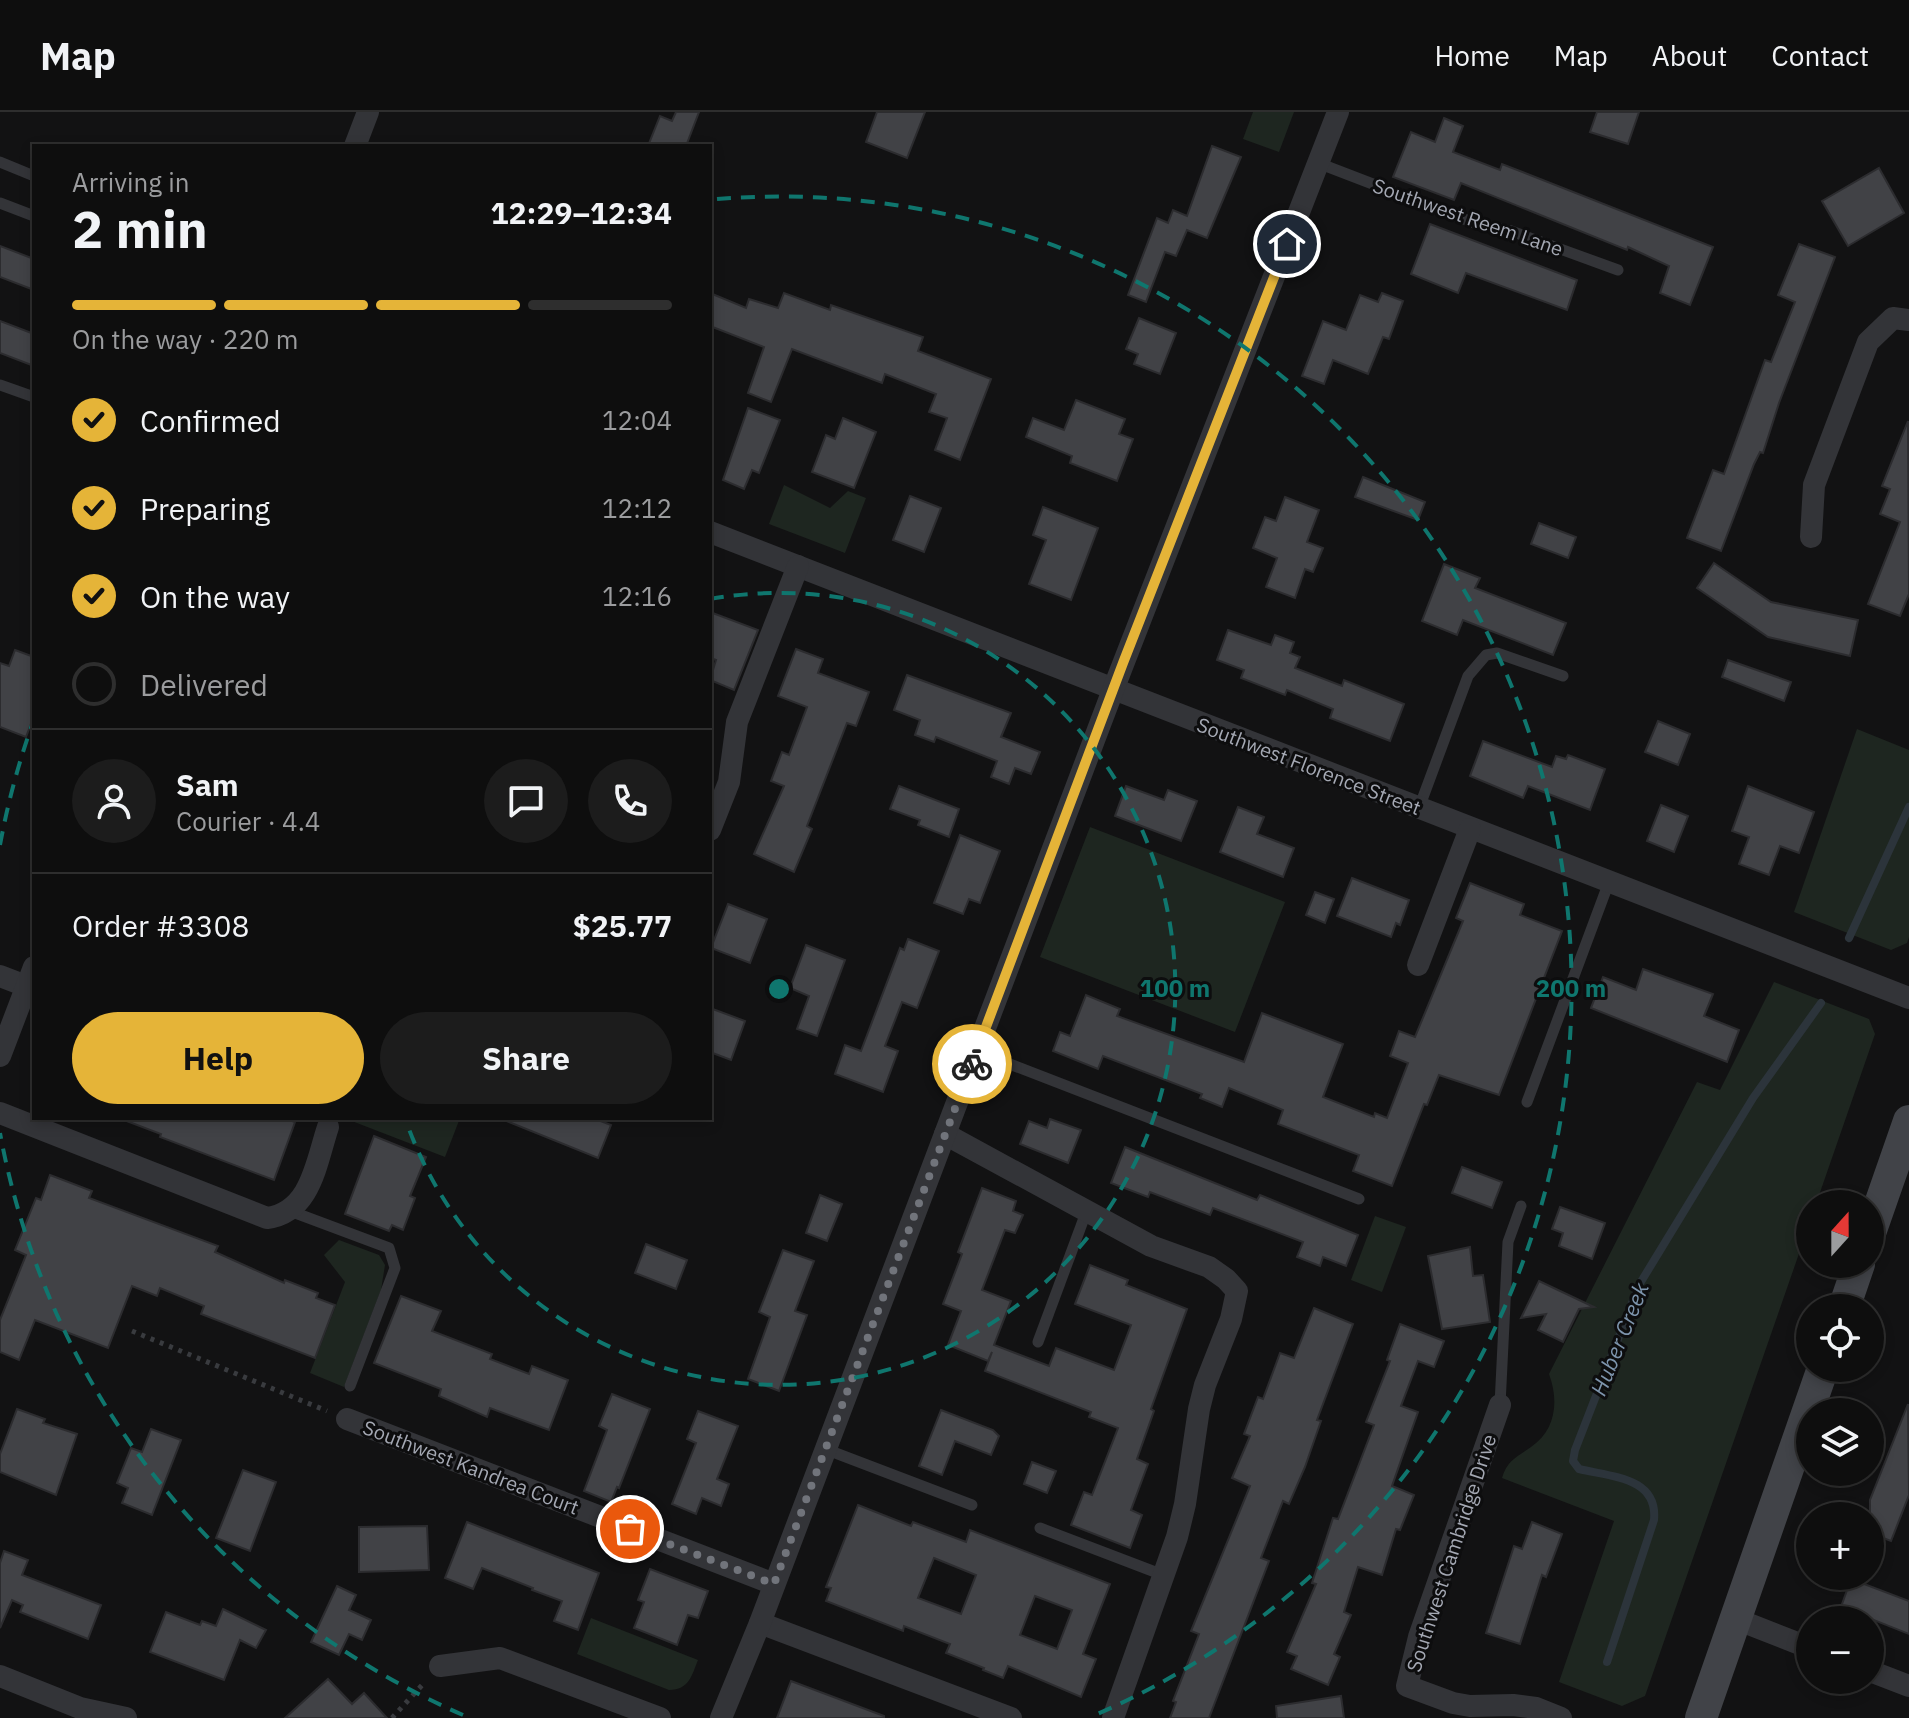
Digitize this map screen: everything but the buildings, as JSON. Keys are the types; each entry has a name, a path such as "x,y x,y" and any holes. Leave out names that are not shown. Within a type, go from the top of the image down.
{"main road":[{"path":"1884,1193 1909,1121"},
{"path":"1701,1718 1818,1382"}],"street":[{"path":"356,144 368,112"},
{"path":"721,1718 760,1623 1113,690 1338,112"},
{"path":"1811,537 1814,485 1868,342 1893,318 1909,320"},
{"name":"Southwest Florence Street","path":"712,533 1909,998"},
{"path":"712,825 729,782 737,722 798,566"},
{"path":"1418,965 1470,829"},
{"path":"0,976 30,977 0,1056"},
{"path":"0,1113 259,1217 277,1217 290,1211 303,1198 328,1127"},
{"path":"945,1134 1151,1246 1209,1267 1237,1291 1231,1319 1199,1409 1177,1537 1113,1718"},
{"name":"Southwest Cambridge Drive","path":"1500,1405 1419,1637 1407,1686 1453,1703 1536,1708 1561,1718"},
{"name":"Southwest Kandrea Court","path":"347,1419 774,1584"},
{"path":"1736,1619 1796,1643"},
{"path":"760,1623 1011,1718"},
{"path":"440,1666 500,1658 660,1718"},
{"path":"0,1676 80,1708 126,1718"},
{"path":"1884,1676 1909,1686"}],"lane":[{"path":"0,162 32,175"},
{"name":"Southwest Reem Lane","path":"1318,163 1477,224 1511,231 1618,270"},
{"path":"0,203 32,215"},
{"path":"0,385 32,396"},
{"path":"1419,808 1468,676 1486,655 1497,653 1563,676"},
{"path":"1527,1102 1609,882"},
{"path":"976,1051 1359,1199"},
{"path":"1500,1405 1508,1242 1521,1206"},
{"path":"1038,1342 1087,1210"},
{"path":"290,1211 389,1248 395,1268 350,1386"},
{"path":"825,1449 972,1505"},
{"path":"1040,1528 1163,1575"}],"path":[{"path":"132,1331 347,1419"},
{"path":"392,1718 440,1666"}],"shaded area":[{"path":"1253,112 1294,112 1279,152 1243,139"},
{"path":"784,485 830,508 848,491 866,498 845,553 769,524"},
{"path":"1857,729 1909,750 1909,937 1907,943 1891,950 1794,912"},
{"path":"1090,827 1285,902 1235,1032 1040,957"},
{"path":"1774,982 1869,1019 1875,1034 1821,1190 1796,1190 1796,1262 1645,1696 1622,1706 1559,1682 1614,1521 1502,1478 1510,1463 1539,1440 1550,1424 1554,1394 1549,1374 1697,1082 1720,1090"},
{"path":"349,1120 459,1120 445,1157"},
{"path":"1375,1216 1406,1227 1382,1292 1351,1280"},
{"path":"339,1240 379,1255 385,1265 381,1290 344,1387 310,1373 345,1282 324,1255"},
{"path":"591,1618 698,1660 689,1681 669,1690 577,1654"}],"waterway":[{"name":"Huber Creek","path":"1849,938 1909,807"},
{"name":"Huber Creek","path":"1607,1662 1654,1520 1653,1506 1648,1495 1630,1481 1579,1469 1573,1461 1575,1450 1639,1285 1753,1098 1821,1003"}],"way so far":[{"path":"630,1529 774,1584 972,1064"}],"route":[{"path":"972,1064 1123,663 1287,244"}]}
